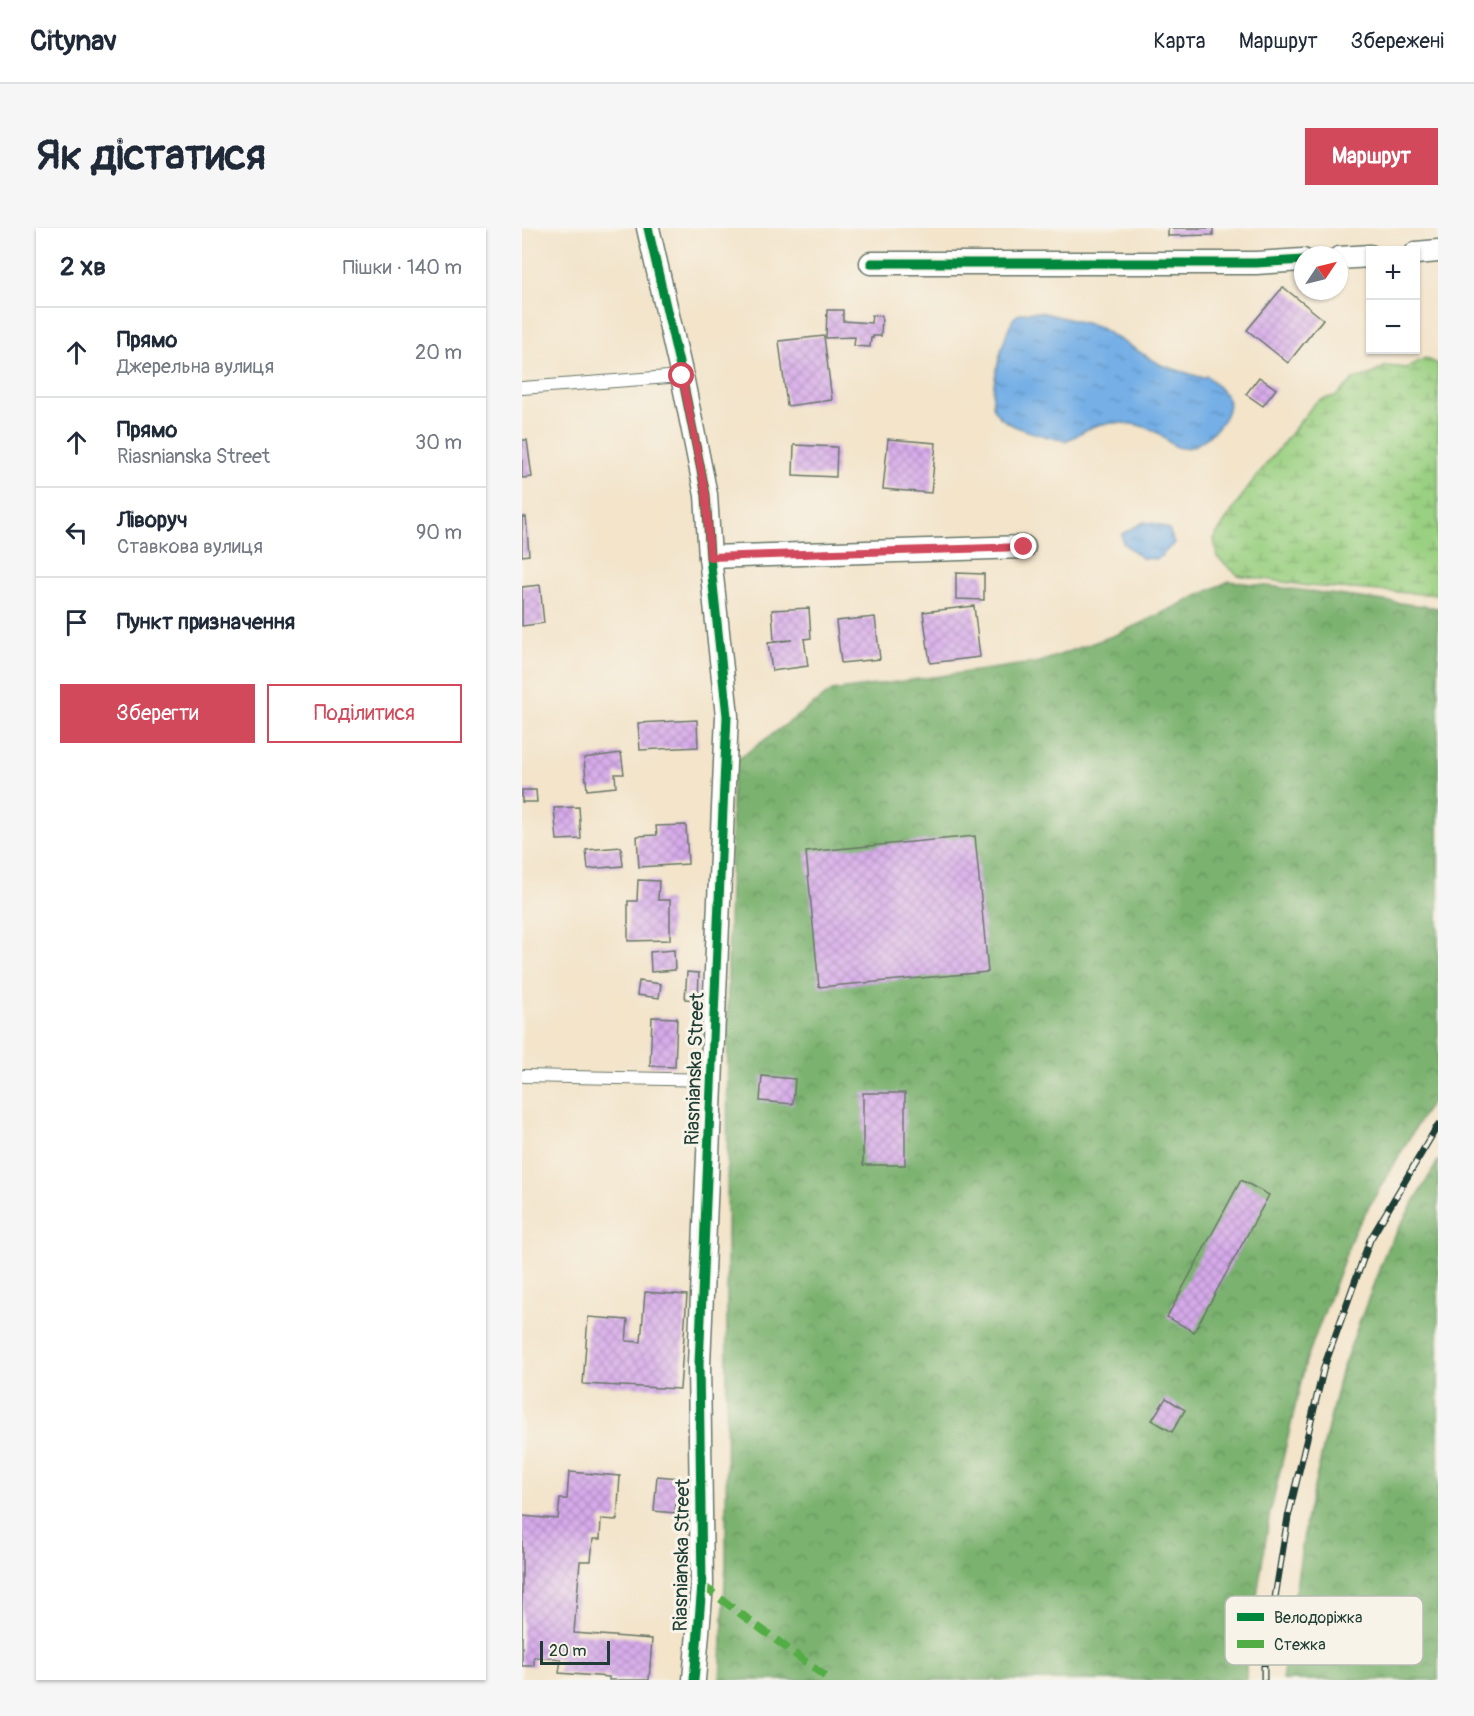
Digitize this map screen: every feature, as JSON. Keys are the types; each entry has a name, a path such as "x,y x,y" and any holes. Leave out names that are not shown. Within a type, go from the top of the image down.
{"street":[{"name":"Riasnianska Street","path":"648,228 701,462 727,716 699,1364 702,1585 694,1680"},
{"path":"1420,253 1438,251"},
{"path":"1348,257 1366,256"},
{"path":"871,263 1244,263 1294,260"},
{"path":"710,557 1024,547"}],"lane":[{"path":"522,388 682,376"},
{"path":"524,1076 712,1080"}],"green space":[{"path":"1425,358 1438,364 1438,595 1308,586 1238,575 1217,557 1214,538 1249,486 1314,404 1319,400 1336,396 1354,379 1370,375 1386,366 1407,368"},
{"path":"1229,581 1438,608 1438,1094 1424,1113 1354,1232 1306,1361 1270,1513 1257,1596 1225,1596 1225,1665 1246,1665 1246,1680 720,1680 726,1563 728,964 733,763 832,691 1040,662 1118,634"},
{"path":"1438,1161 1438,1680 1282,1680 1284,1665 1423,1665 1423,1596 1295,1596 1306,1521 1341,1372 1387,1248"}],"water":[{"path":"1040,312 1097,326 1161,365 1203,378 1207,376 1228,399 1229,406 1222,422 1201,442 1186,448 1174,446 1158,433 1144,427 1127,423 1095,426 1066,441 1018,428 1008,423 995,411 993,404 1001,350 1010,325 1016,316 1022,313"},
{"path":"1144,522 1169,529 1174,543 1158,559 1142,558 1123,543 1122,534"}],"building":[{"path":"1168,228 1213,228 1213,235 1168,236"},
{"path":"1283,287 1294,296 1294,300 1299,300 1323,319 1288,363 1247,330"},
{"path":"827,310 843,310 843,321 871,323 872,315 882,316 881,336 871,338 870,347 854,346 855,337 826,338"},
{"path":"824,336 832,400 787,406 779,341"},
{"path":"1259,377 1276,389 1263,406 1246,394"},
{"path":"888,439 936,443 931,493 883,489"},
{"path":"522,440 527,440 532,477 522,478"},
{"path":"794,445 837,447 836,477 793,475"},
{"path":"522,517 526,517 529,555 522,556"},
{"path":"956,573 984,574 984,600 956,599"},
{"path":"540,585 544,623 522,626 522,587"},
{"path":"974,606 980,657 930,663 923,612"},
{"path":"809,608 811,638 804,639 808,666 772,671 768,643 792,640 774,641 772,610"},
{"path":"875,617 880,659 841,663 836,621"},
{"path":"697,720 698,747 640,750 638,723"},
{"path":"621,753 624,774 615,774 616,787 587,790 584,758"},
{"path":"522,790 536,790 537,802 522,802"},
{"path":"579,807 581,839 557,840 554,808"},
{"path":"686,825 688,864 639,867 637,836 657,835 656,826"},
{"path":"975,836 988,972 819,987 806,852"},
{"path":"621,847 623,866 588,869 586,850"},
{"path":"638,880 659,881 658,900 670,900 670,940 628,941 628,901 637,901"},
{"path":"674,950 675,970 651,972 650,952"},
{"path":"687,972 699,973 698,1000 685,999"},
{"path":"639,981 661,984 659,998 637,995"},
{"path":"652,1017 677,1018 675,1067 650,1066"},
{"path":"762,1076 795,1079 793,1104 760,1101"},
{"path":"863,1093 905,1093 905,1165 863,1165"},
{"path":"1241,1180 1269,1195 1194,1332 1167,1317"},
{"path":"645,1292 687,1295 680,1389 583,1384 588,1317 628,1320 626,1341 641,1342"},
{"path":"1166,1398 1185,1410 1172,1432 1152,1420"},
{"path":"569,1472 620,1476 617,1520 601,1519 600,1539 593,1539 591,1561 580,1561 574,1633 652,1639 649,1680 609,1680 609,1677 559,1673 561,1659 534,1657 534,1666 522,1666 522,1516 558,1519 560,1499 567,1499"},
{"path":"657,1476 678,1478 675,1513 654,1511"}],"railway":[{"path":"1275,1596 1288,1517 1324,1367 1370,1240 1438,1125"},
{"path":"1264,1665 1264,1680"}],"marked path":[{"path":"702,1585 830,1680"}],"cycle path":[{"path":"648,228 682,376 706,495 710,557 727,716 699,1364 702,1585 694,1680"},
{"path":"871,263 1256,263 1294,261"}],"route":[{"path":"682,376 701,462 706,495 710,557 1024,547"}]}
